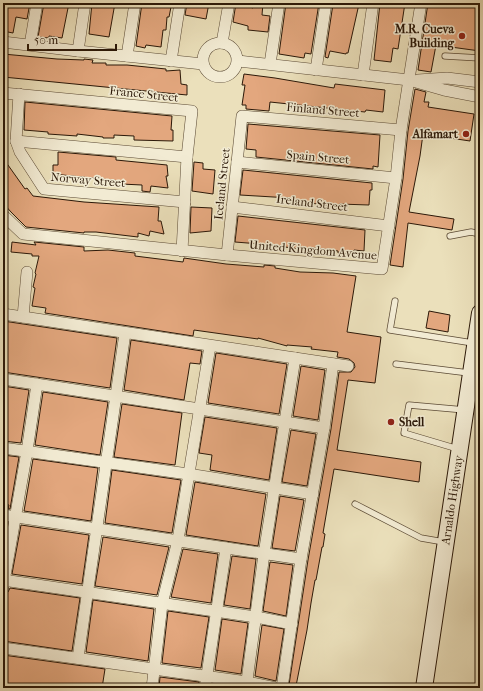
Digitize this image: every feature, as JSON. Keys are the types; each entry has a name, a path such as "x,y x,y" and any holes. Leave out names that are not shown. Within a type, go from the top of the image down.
{"main road":[{"name":"Arnaldo Highway","path":"424,688 480,313"}],"street":[{"path":"30,45 37,3"},
{"path":"78,51 85,3"},
{"path":"128,56 135,3"},
{"path":"171,61 180,3"},
{"path":"222,43 229,3"},
{"path":"270,64 279,3"},
{"path":"316,70 326,3"},
{"path":"363,75 373,3"},
{"name":"United Kingdom Avenue","path":"3,215 23,234 182,251 382,269 396,178 401,130 421,3"},
{"path":"3,42 203,64"},
{"path":"222,43 232,47 238,61 234,71 225,77 214,76 209,73 203,64 204,53 212,45 222,43"},
{"path":"238,61 409,80 447,78 480,82"},
{"path":"409,80 444,90 480,97"},
{"name":"France Street","path":"3,93 192,111 187,157 182,251"},
{"path":"20,94 16,141 187,157"},
{"name":"Finland Street","path":"242,116 401,130"},
{"name":"Iceland Street","path":"227,255 242,116"},
{"name":"Norway Street","path":"16,141 20,152 44,189 185,202"},
{"name":"Spain Street","path":"237,162 396,178"},
{"name":"Ireland Street","path":"232,207 389,226"},
{"path":"23,316 27,272"},
{"path":"3,314 348,366"},
{"path":"78,658 125,333"},
{"path":"152,688 162,604 178,540 210,346"},
{"path":"246,685 264,554 295,358"},
{"path":"282,688 301,559 324,428 333,364"},
{"path":"3,379 324,428"},
{"path":"37,384 16,517 3,582 88,592 256,617 292,624"},
{"path":"3,448 188,474 313,494"},
{"path":"3,515 301,559"},
{"path":"205,688 226,548"},
{"path":"3,648 207,676 246,685 276,688"}],"lane":[{"path":"445,56 480,58"},
{"path":"450,236 471,232 480,234"},
{"path":"395,301 390,330 475,344"},
{"path":"396,364 471,373"},
{"path":"459,450 404,433 409,405 465,410"},
{"path":"355,504 421,538 446,542"}],"building":[{"path":"3,3 30,3 27,19 16,17 13,33 3,31"},
{"path":"44,3 69,3 62,38 49,36 49,38 38,37"},
{"path":"92,3 115,3 109,37 89,34"},
{"path":"142,3 153,3 153,5 171,7 169,17 167,17 166,30 163,30 161,47 146,45 145,48 136,46"},
{"path":"187,3 209,3 206,19 185,15"},
{"path":"236,3 253,8 253,3 263,3 262,15 270,16 268,32 248,30 248,26 233,22"},
{"path":"286,3 319,3 311,54 305,53 304,58 279,54"},
{"path":"347,3 359,4 348,53 346,54 330,51 328,58 325,57 333,4 346,7"},
{"path":"380,3 405,3 398,49 393,48 391,62 374,60"},
{"path":"428,3 480,3 480,51 436,45 431,72 418,70"},
{"path":"3,54 57,59 84,59 93,60 92,63 106,63 106,65 127,65 166,69 166,71 180,70 181,84 187,85 187,95 3,77"},
{"path":"244,74 334,88 335,84 385,90 383,112 366,110 365,112 270,102 269,111 246,109 246,105 242,105 245,85 242,85"},
{"path":"415,89 426,92 424,102 429,102 428,107 474,114 470,141 423,134 409,212 454,219 452,230 408,223 403,267 390,265"},
{"path":"25,102 172,116 171,130 173,130 173,141 134,140 134,136 114,135 114,138 103,138 77,134 77,136 48,134 48,132 24,130"},
{"path":"248,124 380,135 378,167 373,166 373,169 256,157 256,150 246,149"},
{"path":"58,152 116,157 116,160 167,165 168,176 166,176 168,188 151,186 150,192 142,191 142,185 121,184 121,181 53,174 53,165 58,165"},
{"path":"3,158 25,189 27,188 33,196 84,202 159,207 158,221 161,221 164,234 150,231 149,236 138,233 138,237 96,232 84,233 26,227 3,203"},
{"path":"194,162 203,163 203,169 215,170 213,194 192,191"},
{"path":"243,170 372,183 369,205 339,204 338,207 290,200 290,198 240,195"},
{"path":"191,207 212,208 211,231 190,233"},
{"path":"238,216 365,230 364,251 354,250 353,254 338,253 338,251 315,248 309,248 309,250 285,246 235,242"},
{"path":"12,242 36,245 34,242 84,247 84,251 108,250 135,253 135,256 183,262 184,258 226,264 264,267 264,265 275,266 275,268 300,272 333,273 356,276 347,332 381,337 375,383 348,380 337,450 421,462 419,482 334,469 323,533 325,534 323,547 315,580 296,686 289,685 339,372 351,372 355,367 354,363 349,359 337,357 338,352 311,349 312,347 287,346 258,338 194,330 193,336 45,313 46,308 32,306 35,288 33,287 39,256 11,252"},
{"path":"429,311 450,315 448,332 426,328"},
{"path":"3,321 117,338 110,388 3,372"},
{"path":"131,340 202,351 200,364 190,363 184,400 124,390"},
{"path":"216,353 287,364 279,414 208,403"},
{"path":"301,366 325,370 318,420 293,416"},
{"path":"3,386 29,390 21,443 3,441"},
{"path":"43,392 108,402 100,455 35,445"},
{"path":"122,404 182,413 175,465 114,457"},
{"path":"205,417 277,428 269,480 210,470 212,455 199,453"},
{"path":"291,430 316,434 307,486 282,482"},
{"path":"3,455 19,457 10,509 8,509 9,505 3,504"},
{"path":"33,459 98,468 91,521 24,511"},
{"path":"112,470 181,480 172,533 105,523"},
{"path":"195,482 266,494 258,546 186,535"},
{"path":"280,496 304,500 295,551 272,548"},
{"path":"21,525 89,535 82,584 12,574"},
{"path":"103,537 169,547 157,595 95,586"},
{"path":"183,549 218,554 211,603 171,597"},
{"path":"232,556 256,559 250,609 224,605"},
{"path":"270,562 293,565 286,616 263,611"},
{"path":"10,588 80,598 72,651 3,641 3,610 5,594"},
{"path":"93,600 154,609 148,661 86,652"},
{"path":"168,611 209,617 201,668 162,663"},
{"path":"222,619 248,623 241,674 215,670"},
{"path":"262,625 284,629 276,681 255,676"},
{"path":"3,655 105,669 102,688 21,688 3,685"},
{"path":"160,677 199,682 198,688 159,688"},
{"path":"213,684 239,688 212,688"}],"place":[{"name":"M.R. Cueva Building","path":"462,36"},
{"name":"Alfamart","path":"466,134"},
{"name":"Shell","path":"391,422"}]}
